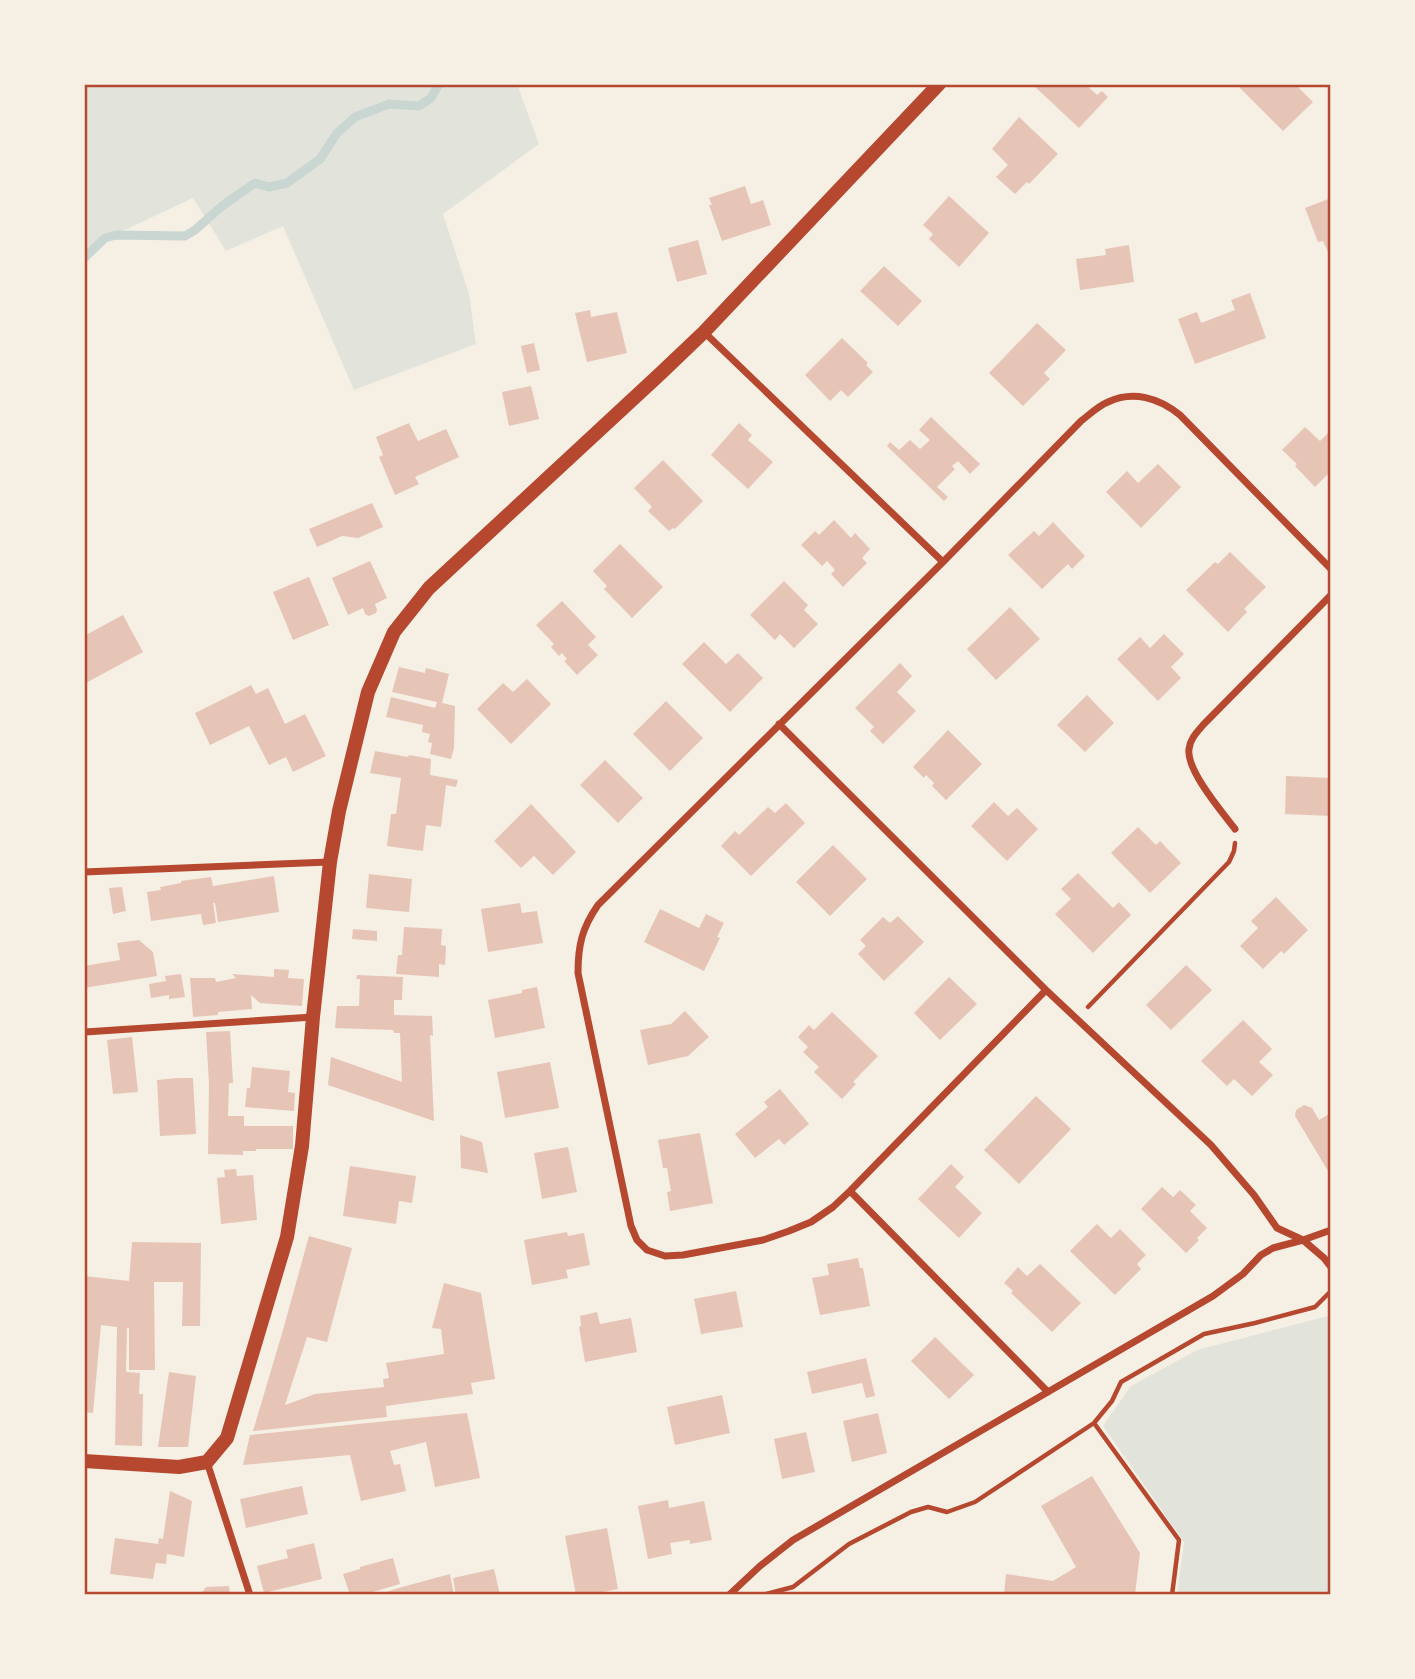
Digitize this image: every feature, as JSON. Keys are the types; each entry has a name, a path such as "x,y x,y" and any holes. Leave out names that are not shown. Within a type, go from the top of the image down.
{"main road":[{"path":"84,1461 179,1467 207,1462 227,1438 287,1237 302,1146 330,862 339,811 368,692 394,632 429,588 704,332 939,84"}],"street":[{"path":"704,332 943,562"},
{"path":"1046,990 850,1191 811,1222 763,1240 683,1255 665,1256 647,1250 637,1240 631,1226 578,973 581,936 590,916 1081,421 1107,402 1119,398 1137,396 1167,405 1180,415 1331,569"},
{"path":"1235,829 1197,777 1188,750 1192,738 1331,595"},
{"path":"779,724 1046,990 1211,1144 1238,1174 1277,1228 1303,1240 1331,1267"},
{"path":"84,872 330,862"},
{"path":"85,1032 313,1017"},
{"path":"850,1191 1048,1392"},
{"path":"729,1595 760,1566 793,1541 1213,1296 1243,1274 1261,1255 1273,1248 1331,1230"},
{"path":"207,1462 250,1595"}],"path":[{"path":"1077,1018 1229,862 1234,851 1235,829"},
{"path":"762,1595 793,1587 849,1544 911,1512 928,1507 947,1512 975,1502 1094,1423 1112,1401 1121,1382 1204,1334 1315,1307 1331,1291"},
{"path":"1094,1423 1179,1540 1172,1595"}],"shaded area":[{"path":"84,84 517,84 539,144 443,214 469,294 476,344 354,390 283,226 226,251 193,198 84,249"},
{"path":"1328,1316 1331,1318 1331,1595 1177,1595 1184,1542 1103,1426 1131,1386 1197,1350"}],"building":[{"path":"1032,84 1085,84 1097,95 1102,91 1108,97 1079,128"},
{"path":"1236,84 1295,84 1313,102 1283,131"},
{"path":"1019,117 1058,154 1029,184 1027,182 1015,194 996,177 1008,165 992,149"},
{"path":"745,186 751,204 763,200 771,225 722,241 709,198"},
{"path":"949,196 989,233 959,267 929,239 933,234 923,225"},
{"path":"1331,198 1331,251 1328,252 1323,241 1318,242 1305,208"},
{"path":"698,240 707,274 677,282 668,248"},
{"path":"1129,245 1134,282 1080,290 1076,259 1106,255 1105,249"},
{"path":"884,266 922,301 898,326 860,291"},
{"path":"1250,293 1266,338 1195,364 1178,319 1197,312 1201,323 1235,310 1231,300"},
{"path":"590,310 591,317 617,312 627,353 587,362 575,313"},
{"path":"1037,323 1066,350 1044,373 1050,379 1023,406 989,373"},
{"path":"842,338 868,363 866,365 873,372 848,397 841,390 830,401 805,375"},
{"path":"534,343 540,370 527,373 521,346"},
{"path":"531,386 539,419 509,426 502,392"},
{"path":"931,417 980,464 970,474 958,461 952,466 955,469 937,487 948,497 944,501 887,446 890,442 899,450 910,440 920,449 930,440 919,430"},
{"path":"409,423 418,441 446,429 459,457 415,477 419,484 395,495 379,457 383,455 376,437"},
{"path":"739,423 752,435 748,440 773,462 748,489 711,455"},
{"path":"1305,427 1320,441 1331,430 1331,471 1315,487 1282,450"},
{"path":"663,460 703,501 675,529 669,531 648,511 652,507 634,488"},
{"path":"1158,464 1181,487 1141,528 1106,492 1127,471 1138,483"},
{"path":"372,503 383,527 358,538 342,536 317,547 309,529"},
{"path":"834,520 851,538 855,533 870,549 862,558 867,563 843,587 831,574 835,570 827,561 822,566 801,545 815,531 819,535"},
{"path":"1053,522 1085,556 1072,569 1068,564 1042,589 1008,555 1034,531 1039,536"},
{"path":"620,544 663,587 632,618 604,589 607,586 593,571"},
{"path":"1230,552 1266,587 1244,609 1247,612 1228,632 1186,590 1215,562 1218,564"},
{"path":"370,561 387,598 375,604 376,613 369,616 363,608 348,615 332,578"},
{"path":"309,577 329,625 293,640 273,592"},
{"path":"784,581 808,605 804,610 818,624 794,648 780,634 775,640 750,615"},
{"path":"562,601 596,637 588,645 598,655 577,675 564,661 567,659 562,653 559,656 551,647 554,644 536,625"},
{"path":"1010,607 1040,639 996,680 967,649"},
{"path":"123,615 143,652 84,684 84,636"},
{"path":"1164,634 1184,654 1171,667 1181,678 1158,701 1117,659 1140,637 1150,648"},
{"path":"704,642 726,664 738,653 763,678 730,712 682,664"},
{"path":"900,663 912,676 897,692 916,711 883,744 870,731 874,727 855,708"},
{"path":"399,667 425,673 426,668 449,674 442,703 455,706 454,748 451,759 430,754 430,734 422,732 423,725 386,717 391,697 435,708 437,702 392,692"},
{"path":"527,679 551,704 511,744 477,709 503,683 513,692"},
{"path":"251,685 256,694 268,688 285,724 305,714 326,756 293,772 286,757 269,765 249,726 210,745 195,713"},
{"path":"1087,695 1114,723 1085,752 1057,725"},
{"path":"666,701 703,738 670,771 633,734"},
{"path":"948,730 982,764 946,800 932,786 934,783 926,775 924,778 913,767"},
{"path":"375,751 431,759 430,775 458,780 456,787 446,785 441,827 426,825 423,851 387,846 391,814 396,814 401,778 370,773"},
{"path":"605,760 643,798 618,823 580,785"},
{"path":"1286,776 1331,778 1331,816 1285,814"},
{"path":"994,802 1008,816 1017,808 1038,829 1007,861 971,826"},
{"path":"786,803 805,823 751,876 721,846 735,831 739,835 768,807 775,813"},
{"path":"531,804 576,852 553,875 534,856 521,868 494,841"},
{"path":"1138,827 1156,845 1160,841 1181,863 1150,893 1111,853"},
{"path":"833,845 867,879 830,916 796,882"},
{"path":"1078,873 1113,908 1119,902 1131,915 1093,953 1055,914 1071,899 1061,889"},
{"path":"369,874 412,879 409,912 366,908"},
{"path":"274,876 279,912 218,922 213,903 216,923 203,925 201,914 151,921 147,892 161,890 160,887 211,877 213,886"},
{"path":"122,887 126,911 113,914 109,888"},
{"path":"1276,897 1308,930 1284,954 1281,951 1263,969 1240,946 1258,928 1251,921"},
{"path":"520,903 522,913 537,911 543,943 488,952 481,909"},
{"path":"660,909 699,928 706,914 724,923 704,971 644,942"},
{"path":"898,916 924,942 884,981 858,954 866,946 860,940 883,917 890,923"},
{"path":"404,927 442,929 441,945 446,946 445,965 439,964 439,977 396,974 398,955 402,955"},
{"path":"353,929 377,931 377,941 352,939"},
{"path":"139,940 153,952 157,976 84,988 84,966 120,960 117,943"},
{"path":"1186,965 1212,990 1171,1030 1146,1005"},
{"path":"274,969 289,970 288,978 304,979 302,1006 260,1003 251,995 252,1009 193,1017 190,978 215,978 216,982 236,978 232,974 274,977"},
{"path":"181,974 185,997 169,999 169,995 151,998 149,984 166,981 165,976"},
{"path":"357,975 403,977 402,1000 394,1000 394,1015 432,1016 433,1036 430,1035 434,1121 328,1085 331,1057 402,1082 400,1033 394,1033 393,1030 335,1028 337,1006 359,1006 360,979 356,979"},
{"path":"949,977 977,1004 940,1040 914,1013"},
{"path":"537,987 545,1028 495,1038 488,1000"},
{"path":"685,1011 709,1037 688,1056 648,1065 640,1030 671,1024"},
{"path":"832,1012 878,1056 853,1082 856,1084 842,1099 814,1072 819,1067 803,1052 808,1047 798,1037 809,1025 814,1030"},
{"path":"1243,1020 1272,1049 1259,1062 1273,1075 1252,1096 1234,1079 1227,1086 1201,1061"},
{"path":"230,1031 233,1083 229,1083 228,1116 244,1116 244,1126 293,1126 293,1149 256,1149 243,1151 243,1155 208,1154 209,1084 206,1032"},
{"path":"132,1037 138,1092 113,1094 107,1040"},
{"path":"550,1062 559,1108 505,1118 497,1072"},
{"path":"252,1067 290,1071 288,1092 295,1093 294,1111 245,1107"},
{"path":"193,1078 196,1134 160,1136 157,1080"},
{"path":"780,1089 809,1124 784,1145 779,1139 755,1158 735,1134 768,1107 764,1102"},
{"path":"1036,1096 1071,1129 1019,1184 984,1150"},
{"path":"1304,1105 1312,1108 1319,1120 1331,1113 1331,1176 1295,1116 1296,1110"},
{"path":"700,1133 713,1203 670,1211 667,1192 671,1191 658,1140"},
{"path":"460,1135 482,1142 488,1173 461,1168"},
{"path":"568,1147 577,1192 542,1199 534,1153"},
{"path":"951,1164 964,1177 955,1187 982,1213 959,1238 918,1199"},
{"path":"350,1166 416,1176 412,1203 399,1201 396,1224 343,1216"},
{"path":"236,1169 237,1176 253,1175 257,1220 221,1224 217,1178 225,1177 224,1170"},
{"path":"1162,1187 1173,1197 1180,1190 1196,1205 1190,1211 1207,1228 1186,1253 1141,1209"},
{"path":"1097,1224 1111,1238 1120,1229 1146,1255 1137,1264 1141,1269 1115,1295 1070,1251"},
{"path":"567,1232 568,1236 584,1233 590,1265 566,1270 568,1278 532,1285 524,1240"},
{"path":"309,1236 352,1248 327,1342 307,1337 285,1405 315,1394 384,1387 383,1379 389,1378 386,1363 444,1354 441,1329 432,1328 444,1283 481,1293 495,1379 471,1383 473,1394 386,1406 387,1417 253,1431"},
{"path":"132,1242 201,1243 200,1326 182,1326 183,1282 154,1282 155,1370 129,1370 127,1328 126,1372 140,1373 139,1394 143,1394 142,1446 115,1445 117,1327 101,1325 93,1413 84,1412 84,1276 129,1281"},
{"path":"858,1258 860,1268 863,1268 870,1306 820,1315 812,1278 829,1275 827,1264"},
{"path":"1040,1264 1081,1303 1052,1332 1004,1283 1018,1267 1027,1276"},
{"path":"736,1291 743,1327 701,1334 694,1299"},
{"path":"597,1312 600,1324 631,1318 637,1352 585,1362 579,1327 580,1316"},
{"path":"935,1337 974,1375 949,1399 911,1361"},
{"path":"866,1358 875,1396 866,1398 862,1383 812,1394 807,1372"},
{"path":"169,1372 196,1376 188,1447 158,1447"},
{"path":"722,1395 730,1433 675,1445 667,1407"},
{"path":"467,1413 480,1478 435,1487 426,1442 390,1451 394,1465 400,1464 406,1491 361,1501 350,1455 243,1465 250,1435"},
{"path":"878,1413 887,1453 852,1462 843,1421"},
{"path":"806,1432 815,1472 782,1479 774,1439"},
{"path":"1092,1476 1140,1553 1135,1595 1004,1595 1006,1574 1053,1581 1076,1567 1041,1506"},
{"path":"302,1486 308,1514 246,1528 240,1499"},
{"path":"170,1491 192,1501 184,1557 167,1554 166,1564 156,1563 153,1579 110,1574 115,1538 158,1544 159,1538 163,1539"},
{"path":"668,1500 669,1508 704,1501 712,1540 690,1544 690,1540 670,1543 672,1554 648,1559 638,1506"},
{"path":"607,1528 618,1589 576,1595 565,1536"},
{"path":"314,1543 322,1579 264,1593 257,1566 288,1558 286,1550"},
{"path":"393,1558 400,1584 362,1595 350,1595 343,1574"},
{"path":"494,1569 500,1595 456,1595 453,1578"},
{"path":"450,1574 454,1595 378,1595 395,1589"},
{"path":"229,1586 230,1595 200,1595 206,1587"}],"waterway":[{"path":"84,258 105,238 116,235 185,236 255,183 269,187 287,183 320,159 337,133 355,117 389,104 419,106 431,98 439,84"}]}
